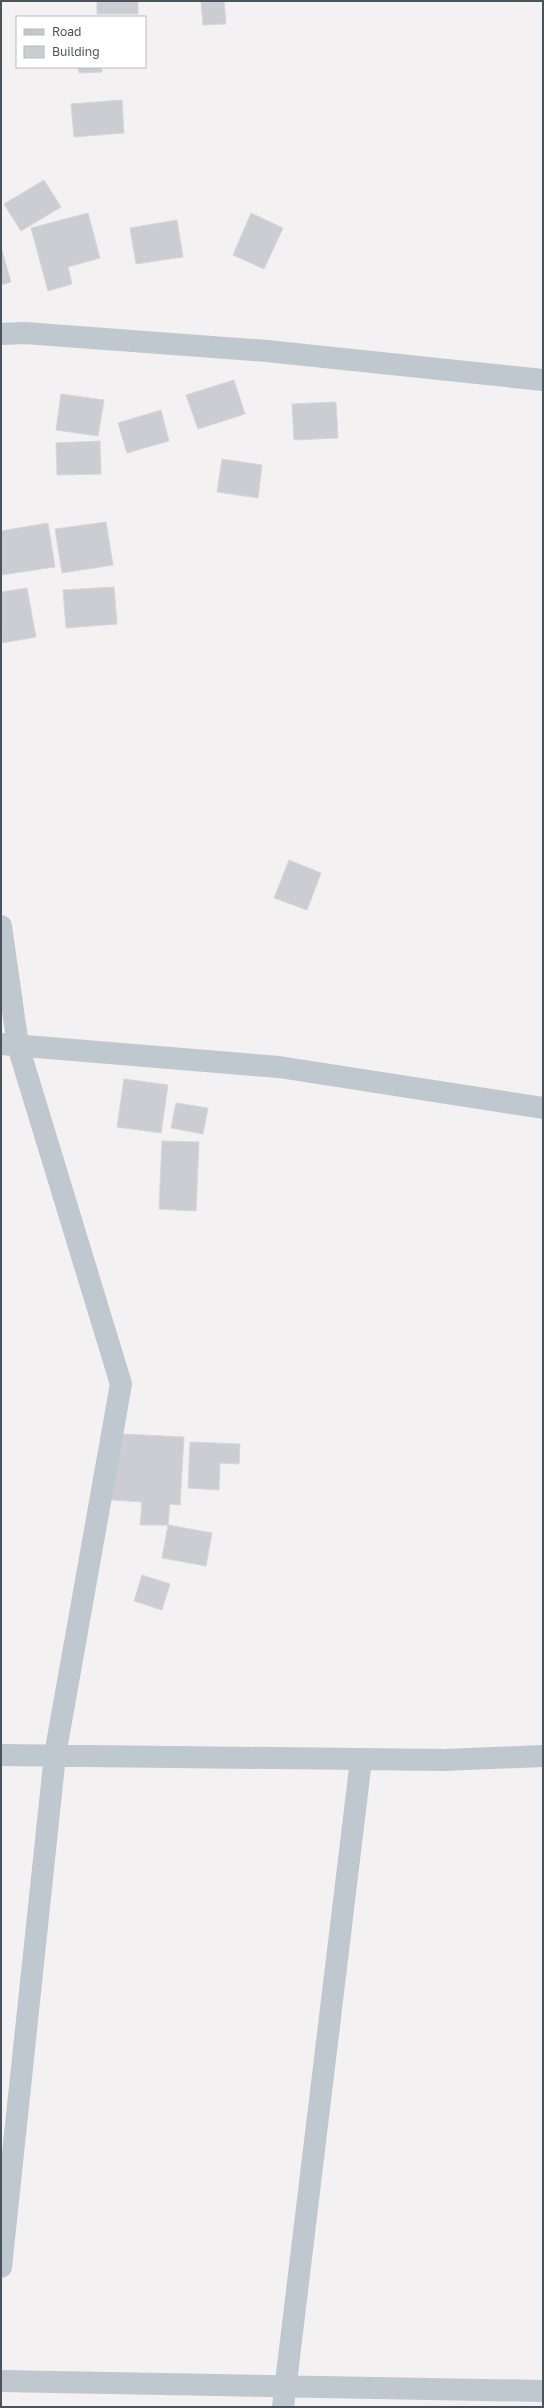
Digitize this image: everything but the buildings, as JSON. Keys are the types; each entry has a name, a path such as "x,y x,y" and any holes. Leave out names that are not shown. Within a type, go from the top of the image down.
{"street":[{"path":"1,334 33,333 267,351 543,380"},
{"path":"1,926 9,1045 121,1384 55,1755 1,2267"},
{"path":"9,1045 279,1067 543,1108"},
{"path":"1,1755 360,1760 444,1760 543,1756"},
{"path":"284,2397 360,1760"},
{"path":"1,2381 284,2397 543,2391"}]}
